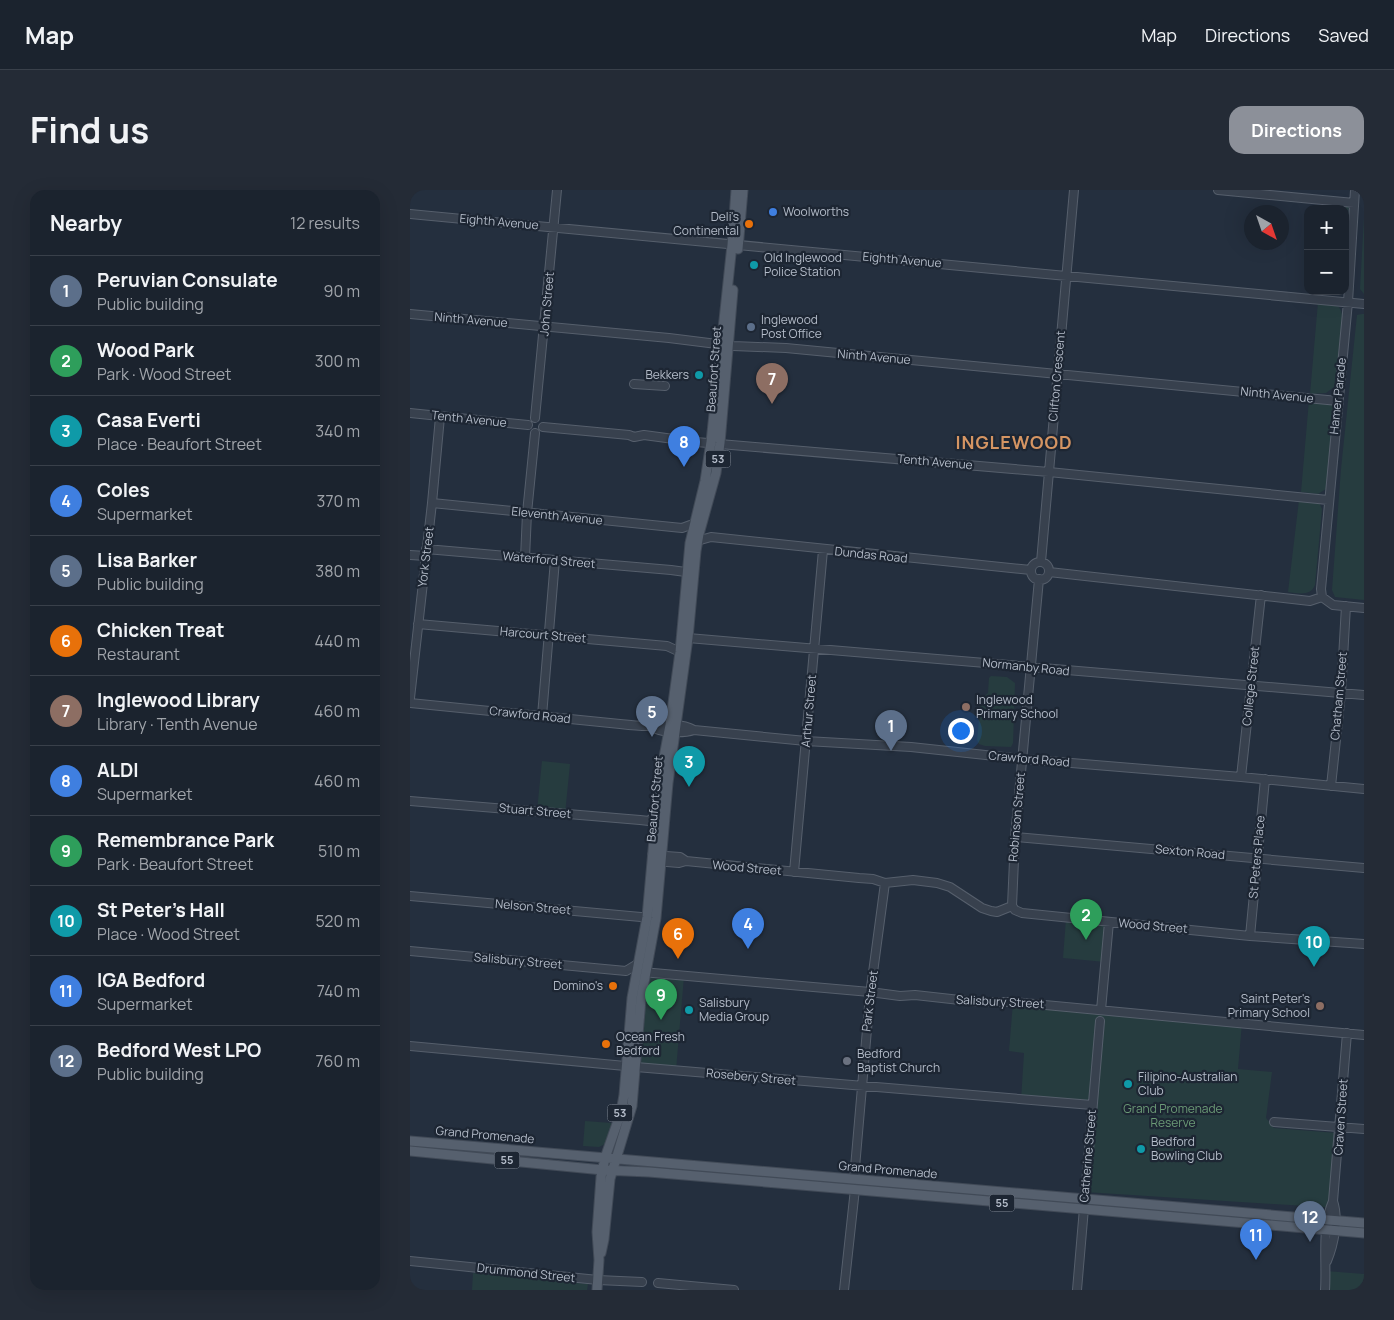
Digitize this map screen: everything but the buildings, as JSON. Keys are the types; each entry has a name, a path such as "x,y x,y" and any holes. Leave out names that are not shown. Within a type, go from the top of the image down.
{"main road":[{"name":"Beaufort Street","path":"735,245 736,190"},
{"name":"Beaufort Street","path":"690,573 688,562 705,481 716,443 724,345 743,190"},
{"name":"Beaufort Street","path":"651,918 652,858 659,784 673,728 694,538"},
{"name":"Beaufort Street","path":"598,1285 597,1232 608,1170 615,1159 632,1106 631,1066 635,983 640,969 662,859 680,652 684,639"},
{"name":"Beaufort Street","path":"599,1260 604,1239 610,1179 605,1158 621,1112 631,1066 641,999 640,969"},
{"path":"628,1120 625,1149 628,1157 634,1161"},
{"name":"Grand Promenade","path":"410,1141 1364,1223"},
{"name":"Grand Promenade","path":"410,1151 608,1170 855,1189 1364,1233"},
{"path":"590,1168 596,1178 594,1224 597,1232"},
{"path":"1215,1210 1225,1215 1236,1217 1239,1222"}],"street":[{"name":"John Street","path":"536,418 558,190"},
{"name":"Clifton Crescent","path":"1041,562 1074,190"},
{"path":"1218,190 1355,194"},
{"name":"Hamer Parade","path":"1322,597 1328,500 1348,302 1355,194"},
{"name":"Eighth Avenue","path":"410,214 1364,304"},
{"name":"Ninth Avenue","path":"410,314 669,338 724,345 770,347 1338,401"},
{"path":"634,384 665,386"},
{"name":"Tenth Avenue","path":"410,413 528,426"},
{"name":"York Street","path":"410,698 440,417"},
{"path":"536,418 542,421 543,427 539,432 535,433 530,431 528,426 530,420 536,418"},
{"name":"Tenth Avenue","path":"543,427 634,437 644,435 1049,472 1328,500"},
{"path":"525,558 526,513 535,433"},
{"name":"Eleventh Avenue","path":"432,503 682,528 697,526"},
{"path":"697,526 711,537"},
{"path":"682,528 694,538"},
{"name":"Dundas Road","path":"694,538 711,537 1031,570"},
{"name":"Arthur Street","path":"794,872 823,550"},
{"name":"Waterford Street","path":"410,555 426,552 525,558 690,573"},
{"path":"542,716 555,560"},
{"path":"671,570 679,568 688,562"},
{"path":"1041,562 1047,565 1049,572 1045,578 1039,579 1033,576 1031,570 1036,564 1041,562"},
{"path":"1049,572 1310,601 1322,597 1333,605 1364,608"},
{"name":"Robinson Street","path":"1012,906 1015,837 1039,579"},
{"name":"College Street","path":"1241,777 1261,596"},
{"name":"Chatham Street","path":"1331,786 1341,692 1346,606"},
{"name":"Harcourt Street","path":"418,624 667,646 680,652"},
{"name":"Normanby Road","path":"684,639 814,648 1030,666 1075,672 1364,695"},
{"name":"Harcourt Street","path":"667,646 684,639"},
{"name":"Crawford Road","path":"410,703 650,726 656,724 673,728 688,727 694,730 806,741 911,747 1023,759 1364,789"},
{"name":"St Peters Place","path":"1250,936 1265,779"},
{"name":"Stuart Street","path":"410,801 649,821 657,814"},
{"name":"Sexton Road","path":"1015,837 1364,868"},
{"name":"Wood Street","path":"652,858 680,857 686,861 873,879 885,883 913,880 937,883 950,887 986,910 997,912 1012,906 1015,910 1022,913 1250,936 1364,944"},
{"name":"Park Street","path":"854,1179 870,992 885,883"},
{"name":"Nelson Street","path":"410,896 651,918"},
{"path":"1101,1010 1109,922"},
{"name":"Salisbury Street","path":"410,951 626,971"},
{"path":"626,971 640,969"},
{"name":"Salisbury Street","path":"640,969 900,996 915,995 948,999 1013,1002 1364,1035"},
{"path":"626,971 632,976 635,983"},
{"name":"Catherine Street","path":"1077,1290 1100,1021"},
{"name":"Craven Street","path":"1325,1290 1325,1253 1332,1220 1330,1210 1333,1201 1347,1033"},
{"name":"Rosebery Street","path":"410,1046 1092,1105"},
{"path":"1274,1122 1364,1129"},
{"path":"844,1290 855,1189"},
{"name":"Drummond Street","path":"410,1261 598,1285 642,1282"},
{"path":"658,1283 734,1290"}],"green space":[{"path":"1327,203 1349,205 1327,205"},
{"path":"1364,217 1364,294 1360,289"},
{"path":"1318,302 1335,304 1340,308 1343,318 1334,387 1326,393 1310,394"},
{"path":"1364,314 1364,600 1335,597 1332,590 1341,469 1357,315"},
{"path":"1309,400 1331,403 1336,408 1326,489 1318,494 1301,492"},
{"path":"1299,500 1319,502 1322,509 1315,585 1307,593 1288,592"},
{"path":"991,676 1007,677 1015,683 1013,743 1011,747 985,746 979,744 977,740 982,698 988,693 989,678"},
{"path":"542,761 570,764 565,814 537,811"},
{"path":"1066,919 1109,922 1105,962 1063,958"},
{"path":"651,973 684,976 676,1070 641,1067 643,1017"},
{"name":"Grand Promenade Reserve","path":"1013,1002 1242,1023 1238,1069 1272,1072 1266,1118 1274,1128 1337,1133 1336,1208 1085,1192 1092,1105 1021,1100 1024,1053 1009,1051"},
{"path":"585,1121 612,1123 605,1144 599,1147 583,1146"},
{"path":"1326,1271 1364,1274 1364,1290 1325,1290"},
{"path":"473,1273 588,1284 587,1290 472,1290"}],"place":[{"name":"Woolworths","path":"773,212"},
{"name":"Deli's Continental","path":"749,224"},
{"name":"Old Inglewood Police Station","path":"754,265"},
{"name":"Inglewood Post Office","path":"751,327"},
{"name":"Bekkers","path":"699,375"},
{"name":"Inglewood Library","path":"772,404"},
{"name":"ALDI","path":"684,467"},
{"name":"Inglewood Primary School","path":"966,707"},
{"name":"Lisa Barker","path":"652,737"},
{"name":"Peruvian Consulate","path":"891,751"},
{"name":"Casa Everti","path":"689,787"},
{"name":"Wood Park","path":"1086,940"},
{"name":"Coles","path":"748,949"},
{"name":"Chicken Treat","path":"678,959"},
{"name":"St Peter's Hall","path":"1314,967"},
{"name":"Domino's","path":"613,986"},
{"name":"Saint Peter's Primary School","path":"1320,1006"},
{"name":"Salisbury Media Group","path":"689,1010"},
{"name":"Remembrance Park","path":"661,1020"},
{"name":"Ocean Fresh Bedford","path":"606,1044"},
{"name":"Bedford Baptist Church","path":"847,1061"},
{"name":"Filipino-Australian Club","path":"1128,1084"},
{"name":"Bedford Bowling Club","path":"1141,1149"},
{"name":"Bedford West LPO","path":"1310,1242"},
{"name":"IGA Bedford","path":"1256,1260"}],"district":[{"name":"INGLEWOOD","path":"1014,443"}]}
